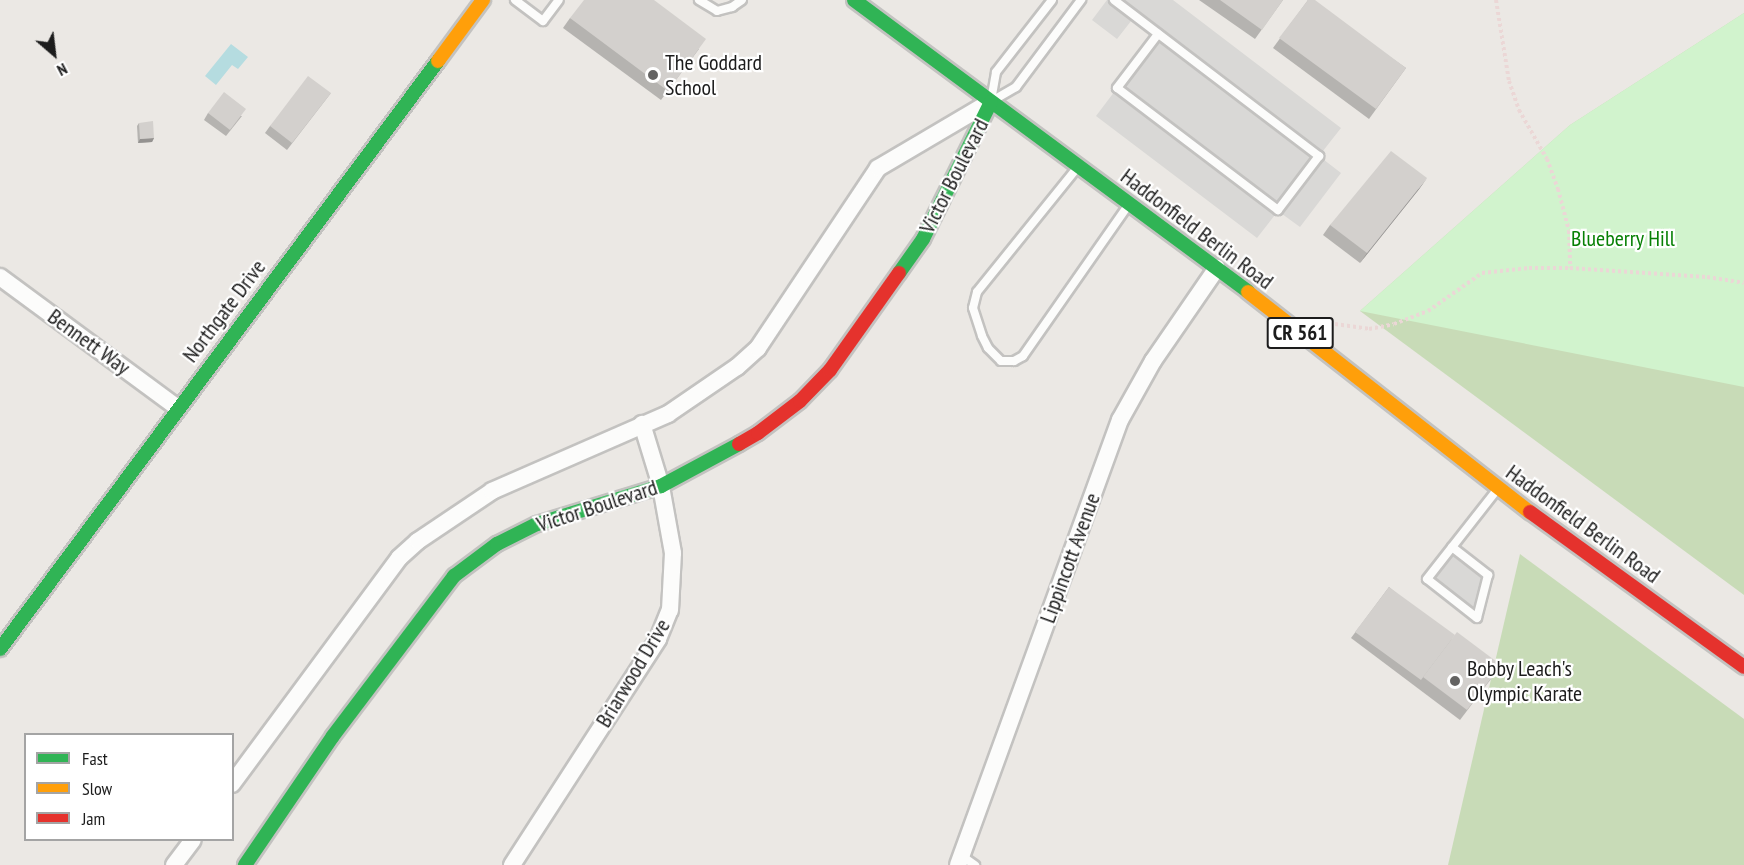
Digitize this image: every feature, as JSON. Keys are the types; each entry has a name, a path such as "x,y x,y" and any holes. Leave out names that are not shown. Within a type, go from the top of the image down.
{"street":[{"name":"Northgate Drive","path":"0,649 483,0"},
{"name":"Haddonfield Berlin Road","path":"854,0 1216,268 1498,489 1744,667"},
{"name":"Victor Boulevard","path":"234,781 399,558 418,541 492,491 668,414 737,367 758,348 878,168 991,102"},
{"name":"Victor Boulevard","path":"245,865 333,736 454,576 496,544 537,524 661,486 758,434 800,401 830,370 923,239 991,102"},
{"name":"Lippincott Avenue","path":"965,862 1120,420 1153,361 1216,268"},
{"name":"Bennett Way","path":"0,277 178,408"},
{"name":"Briarwood Drive","path":"512,865 658,639 670,610 673,553 661,486 642,424"},
{"path":"174,865 192,841"}],"lane":[{"path":"515,0 543,21 559,0"},
{"path":"699,0 717,11 732,7 742,0"},
{"path":"991,102 996,72 1052,0"},
{"path":"991,102 1016,87 1081,0"},
{"path":"1114,0 1319,156 1278,210 1117,88 1158,34"},
{"path":"1078,166 977,292 973,308 982,336 988,348 1002,361 1014,361 1023,356 1129,204"},
{"path":"1452,547 1488,575 1477,618 1427,579 1452,547 1498,489"}],"path":[{"path":"1496,0 1509,81 1519,110 1547,159 1558,189 1569,231 1569,268"},
{"path":"1335,324 1369,329 1394,324 1428,311 1482,273 1529,268 1569,268 1707,277 1744,283"}],"shaded area":[{"path":"1107,0 1173,0 1341,128 1319,156 1341,173 1300,227 1278,211 1257,238 1096,116 1158,34 1135,16 1117,39 1092,20"},
{"path":"1452,547 1488,575 1477,618 1427,579"}],"green space":[{"name":"Blueberry Hill","path":"1744,13 1744,595 1360,311 1570,125"},
{"name":"Blueberry Hill","path":"1744,13 1744,387 1360,311 1570,125"},
{"path":"1520,554 1744,719 1744,865 1448,865"}],"water":[{"path":"231,44 248,57 238,69 232,65 216,85 205,76"}],"building":[{"name":"The Goddard School","path":"584,0 654,0 706,39 668,91 570,18"},
{"path":"1220,0 1283,0 1262,30"},
{"path":"1308,0 1315,0 1406,68 1376,109 1279,38"},
{"path":"308,76 331,93 292,143 270,126"},
{"path":"224,92 246,109 230,130 208,113"},
{"path":"153,121 154,138 140,139 139,123"},
{"path":"1391,151 1427,178 1367,253 1330,225"},
{"path":"1389,587 1455,635 1421,680 1355,632"},
{"name":"Bobby Leach's Olympic Karate","path":"1457,632 1501,665 1467,710 1423,677"}],"traffic: fast":[{"path":"854,0 1248,292"},
{"path":"0,649 438,61"},
{"path":"899,273 923,239 991,102"},
{"path":"245,865 333,736 454,576 497,544 537,524 661,486 739,444"}],"traffic: slow":[{"path":"438,61 483,0"},
{"path":"1248,292 1530,512"}],"traffic: jam":[{"path":"739,444 758,433 800,401 830,370 899,273"},
{"path":"1530,512 1744,667"}],"place":[{"name":"The Goddard School","path":"653,75"},
{"name":"Bobby Leach's Olympic Karate","path":"1455,681"}]}
